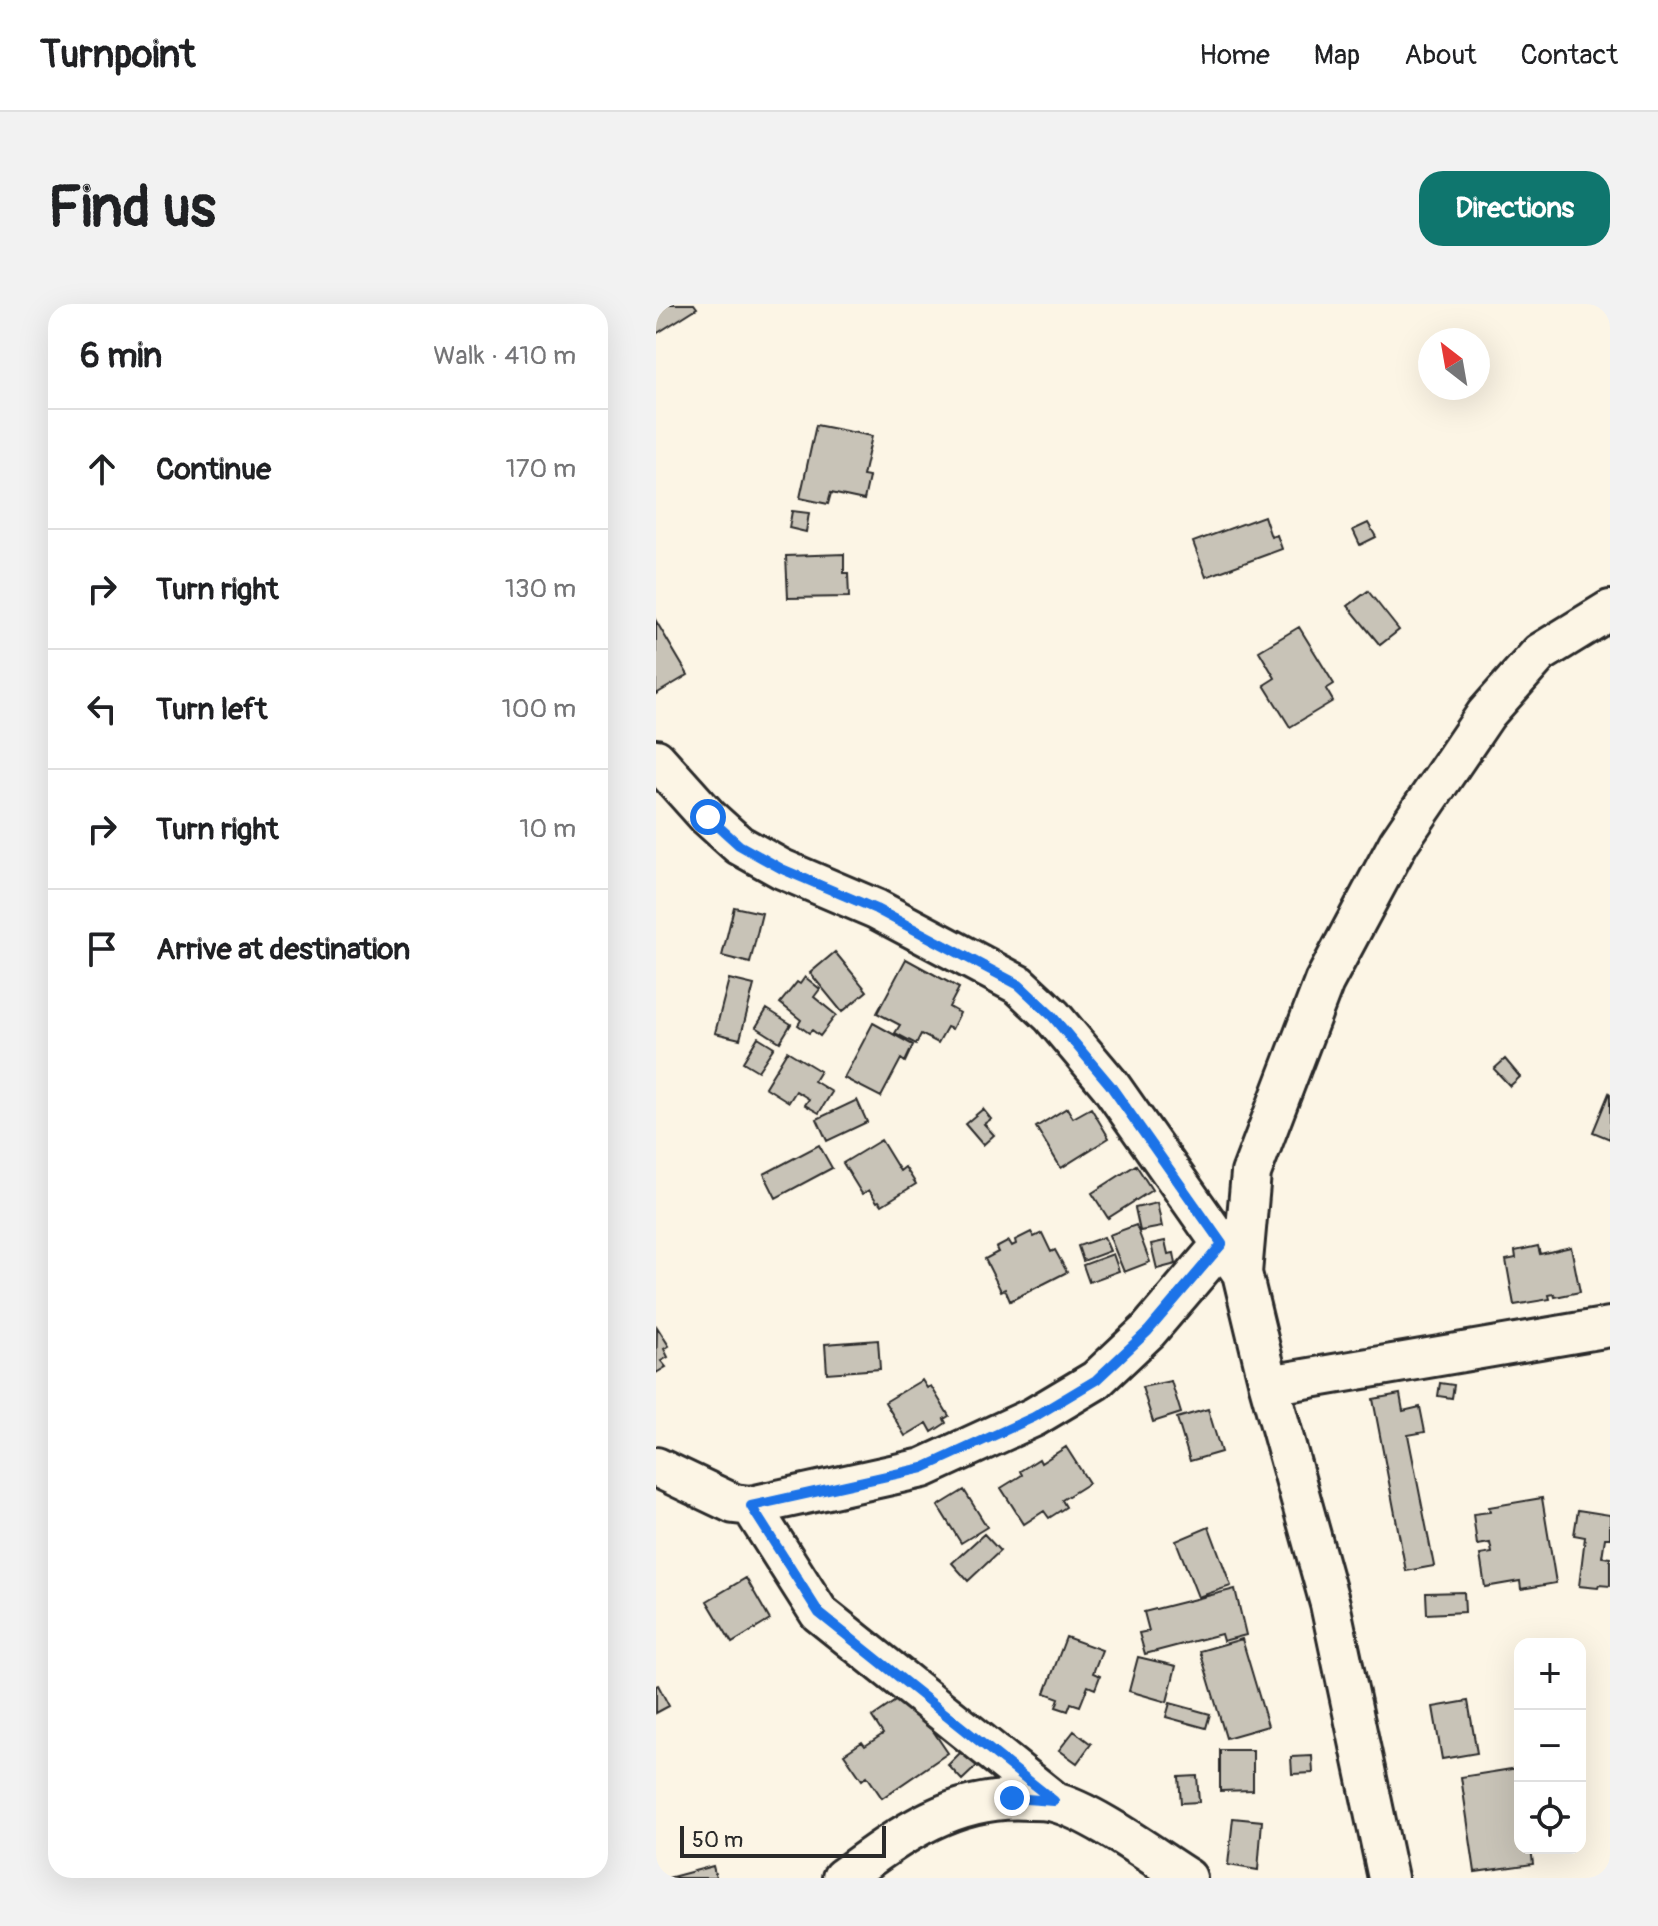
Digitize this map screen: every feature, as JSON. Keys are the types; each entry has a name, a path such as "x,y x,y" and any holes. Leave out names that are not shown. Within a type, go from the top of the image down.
{"street":[{"path":"656,1467 734,1504 751,1506 923,1468 1034,1417 1096,1380 1232,1259 1251,1173 1324,982 1399,842 1486,714 1540,653 1610,610"},
{"path":"656,760 708,817 739,845 782,869 876,909 1019,985 1052,1016 1110,1085 1232,1259 1330,1604 1388,1878"},
{"path":"1269,1385 1610,1327"},
{"path":"751,1506 819,1613 1054,1801 1086,1815 1187,1878"},
{"path":"842,1878 892,1841 961,1806 1012,1798 1054,1801"}],"building":[{"path":"656,304 694,304 697,308 656,334"},
{"path":"816,425 872,436 863,476 869,477 864,500 831,493 828,504 800,498"},
{"path":"792,511 809,513 806,532 789,528"},
{"path":"1264,516 1271,537 1277,535 1282,549 1206,577 1193,542"},
{"path":"1368,523 1376,537 1360,545 1353,530"},
{"path":"844,554 849,597 788,598 786,556"},
{"path":"1368,591 1399,630 1380,645 1348,606"},
{"path":"656,621 688,675 656,694"},
{"path":"1299,627 1334,684 1326,689 1333,701 1290,727 1264,685 1275,678 1259,651"},
{"path":"734,907 762,913 750,963 722,956"},
{"path":"835,952 867,991 842,1012 810,973"},
{"path":"906,959 959,988 949,1007 960,1013 952,1029 947,1027 938,1043 921,1034 916,1044 895,1033 900,1025 877,1013"},
{"path":"805,977 820,989 814,997 836,1015 820,1036 798,1025 801,1020 780,1003"},
{"path":"729,979 754,985 740,1039 715,1033"},
{"path":"767,1009 791,1024 780,1042 756,1027"},
{"path":"873,1023 913,1045 905,1062 901,1059 881,1097 844,1078"},
{"path":"758,1037 774,1047 758,1071 743,1062"},
{"path":"787,1051 820,1071 814,1081 832,1092 819,1113 805,1105 809,1099 796,1091 789,1102 765,1087"},
{"path":"1505,1059 1520,1077 1510,1086 1494,1069"},
{"path":"1610,1094 1610,1139 1593,1132"},
{"path":"857,1100 867,1122 827,1141 817,1119"},
{"path":"1067,1108 1073,1118 1091,1108 1109,1138 1061,1168 1036,1127"},
{"path":"983,1109 991,1119 984,1124 994,1135 983,1145 965,1124"},
{"path":"881,1140 900,1171 905,1167 916,1184 882,1205 869,1190 862,1194 843,1163"},
{"path":"819,1145 832,1168 776,1198 764,1174"},
{"path":"1136,1165 1152,1190 1108,1218 1092,1193"},
{"path":"1157,1203 1162,1227 1140,1231 1135,1208"},
{"path":"1136,1225 1150,1262 1124,1272 1109,1235"},
{"path":"1031,1232 1034,1237 1042,1233 1051,1252 1055,1250 1067,1272 1010,1301 1005,1289 1001,1291 985,1259 998,1252 996,1248 1009,1241 1012,1246 1016,1244 1015,1240"},
{"path":"1104,1237 1110,1251 1083,1261 1078,1246"},
{"path":"1165,1241 1168,1254 1174,1253 1176,1264 1157,1269 1151,1244"},
{"path":"1538,1246 1540,1254 1571,1247 1580,1292 1555,1297 1554,1294 1549,1295 1550,1299 1514,1305 1506,1260 1516,1258 1515,1251"},
{"path":"1113,1254 1119,1271 1089,1282 1083,1265"},
{"path":"657,1327 669,1346 664,1349 668,1357 661,1361 666,1367 656,1373"},
{"path":"878,1340 880,1369 827,1373 825,1344"},
{"path":"922,1380 927,1388 931,1386 949,1416 944,1419 946,1423 932,1432 927,1423 905,1436 885,1402"},
{"path":"1171,1381 1181,1413 1153,1422 1142,1387"},
{"path":"1440,1383 1454,1385 1452,1398 1438,1396"},
{"path":"1400,1394 1403,1411 1420,1407 1425,1432 1408,1435 1434,1566 1406,1571 1373,1399"},
{"path":"1208,1409 1221,1452 1190,1461 1177,1418"},
{"path":"1066,1447 1089,1483 1062,1500 1066,1507 1049,1518 1044,1511 1024,1524 1001,1488 1022,1475 1020,1471 1039,1459 1041,1463"},
{"path":"964,1490 987,1527 961,1543 938,1506"},
{"path":"1542,1498 1556,1583 1521,1589 1520,1581 1485,1587 1480,1555 1492,1553 1490,1543 1477,1545 1473,1514 1490,1512 1489,1507"},
{"path":"1578,1510 1610,1515 1610,1538 1605,1538 1602,1557 1610,1558 1610,1586 1579,1586 1585,1537 1574,1535"},
{"path":"1209,1527 1231,1586 1198,1597 1176,1541"},
{"path":"984,1534 1000,1551 968,1581 952,1563"},
{"path":"746,1578 770,1620 732,1643 707,1601"},
{"path":"1235,1589 1246,1635 1223,1641 1221,1634 1145,1654 1139,1633 1149,1631 1144,1612"},
{"path":"1464,1592 1465,1612 1427,1614 1426,1593"},
{"path":"1066,1637 1102,1650 1093,1673 1100,1676 1095,1689 1088,1686 1080,1706 1071,1703 1068,1711 1056,1707 1059,1698 1045,1693"},
{"path":"1242,1639 1268,1726 1226,1738 1200,1651"},
{"path":"1138,1657 1176,1666 1167,1702 1129,1691"},
{"path":"656,1686 669,1706 656,1713"},
{"path":"903,1696 914,1703 948,1753 882,1798 867,1776 862,1780 844,1754 862,1742 865,1746 883,1734 872,1717"},
{"path":"1468,1701 1477,1753 1442,1759 1433,1707"},
{"path":"1170,1703 1210,1714 1206,1728 1166,1717"},
{"path":"1074,1731 1091,1744 1077,1763 1059,1750"},
{"path":"966,1747 981,1762 962,1780 948,1765"},
{"path":"1220,1750 1253,1750 1253,1790 1220,1791"},
{"path":"1312,1756 1313,1773 1292,1774 1291,1757"},
{"path":"1514,1769 1514,1854 1532,1854 1533,1864 1475,1872 1461,1777"},
{"path":"1197,1776 1199,1802 1181,1803 1179,1777"},
{"path":"1233,1818 1262,1821 1258,1870 1228,1865"},
{"path":"713,1866 716,1878 668,1878"}],"route":[{"path":"708,817 739,845 782,869 876,909 1019,985 1052,1016 1110,1085 1222,1244 1148,1331 1096,1380 1034,1417 923,1468 751,1506 819,1613 1054,1801 1012,1798"}]}
